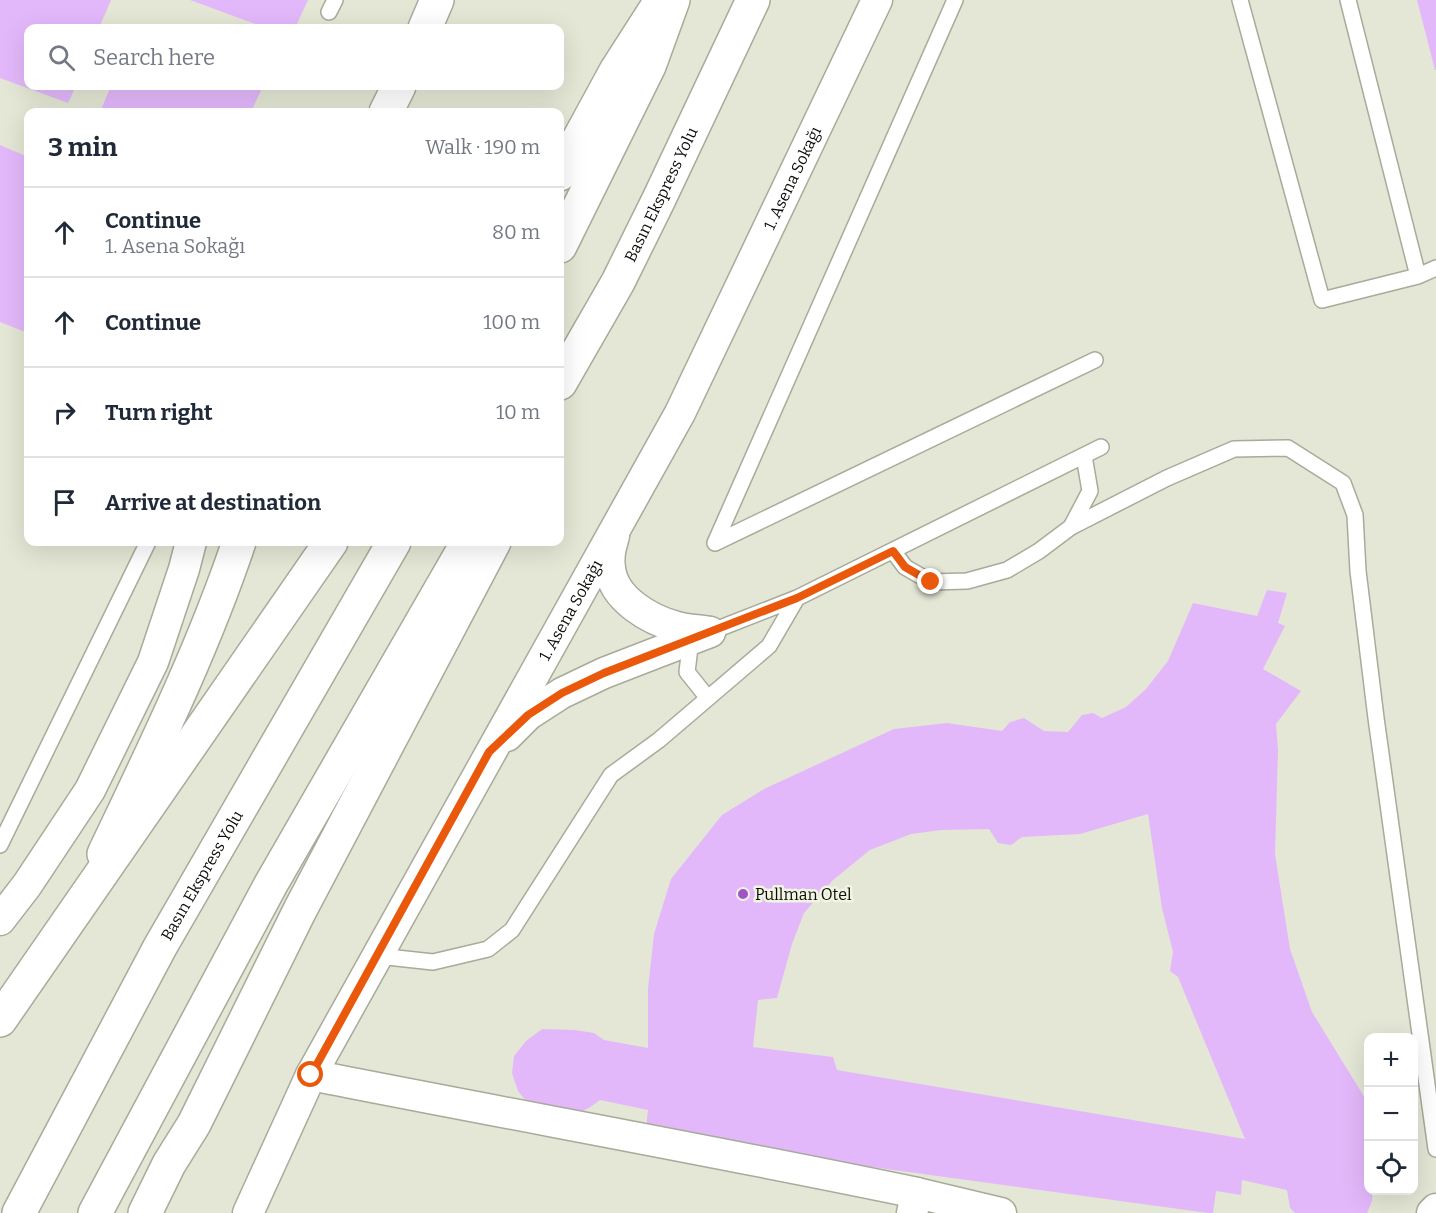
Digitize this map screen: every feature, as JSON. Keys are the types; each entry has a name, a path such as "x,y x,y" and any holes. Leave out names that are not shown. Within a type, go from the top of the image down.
{"main road":[{"path":"427,24 437,0"},
{"path":"564,167 616,70 662,0"},
{"path":"564,238 649,66 673,0"},
{"name":"Basın Ekspress Yolu","path":"564,376 618,282 753,0"},
{"path":"388,108 397,90"},
{"path":"564,399 618,282"},
{"path":"77,911 202,643 237,546"},
{"path":"0,1020 328,546"},
{"name":"Basın Ekspress Yolu","path":"19,1213 160,947 392,546"},
{"path":"95,1213 271,884 466,546"},
{"path":"145,1213 169,1164 194,1124 300,910 492,546"},
{"path":"161,1213 194,1124"}],"street":[{"name":"1. Asena Sokağı","path":"248,1213 311,1075 619,518 680,413 877,0"},
{"path":"619,518 609,553 610,571 618,588 632,605 651,617 700,636"},
{"path":"0,920 27,885 90,790 153,662 190,546"},
{"path":"489,752 528,715 562,693 604,673 700,636"},
{"path":"311,1075 528,1118 713,1151 915,1203 1001,1213"},
{"path":"1432,1213 1436,1209"}],"lane":[{"path":"955,0 715,543 1095,360"},
{"path":"1240,0 1322,300 1418,276 1436,268"},
{"path":"1348,0 1418,276"},
{"path":"707,697 687,672 700,636 797,598 1101,447"},
{"path":"893,551 905,567 931,582 967,581 1007,570 1040,551 1071,527 1167,478 1234,449 1288,448 1343,483 1355,515 1358,571 1376,718 1436,1149"},
{"path":"1071,527 1090,491 1084,456"},
{"path":"0,845 146,546"},
{"path":"378,956 433,962 489,949 512,930 611,775 659,740 769,646 797,598"}],"building":[{"path":"0,0 111,0 101,24 24,24 24,87 0,78"},
{"path":"190,0 308,0 297,24 255,24"},
{"path":"1417,0 1436,0 1436,70 1435,70"},
{"path":"33,90 74,90 68,103"},
{"path":"109,90 261,90 253,108 102,108"},
{"path":"0,145 24,155 24,331 0,322"},
{"name":"Pullman Otel","path":"1267,590 1287,593 1278,623 1285,626 1263,669 1301,691 1276,724 1278,750 1275,854 1290,949 1312,1012 1364,1096 1364,1195 1373,1195 1367,1213 1295,1213 1290,1208 1287,1190 1242,1180 1241,1195 1216,1191 1213,1213 1208,1213 645,1136 648,1110 600,1100 573,1115 528,1103 518,1091 512,1073 514,1056 526,1041 542,1029 594,1033 604,1040 648,1048 648,989 654,934 671,879 722,815 764,789 894,729 947,723 1002,731 1010,722 1024,718 1044,731 1068,732 1082,715 1093,713 1102,718 1126,707 1146,689 1168,661 1193,603 1257,616","holes":["1148,814 1162,908 1173,952 1170,971 1178,977 1245,1139 837,1070 833,1057 753,1047 758,1000 777,998 792,944 804,913 833,880 870,850 911,834 941,830 989,829 998,843 1011,845 1022,837 1080,834"]}],"place":[{"name":"Pullman Otel","path":"743,894"}],"route":[{"path":"311,1075 489,752 528,715 562,693 604,673 797,598 893,551 905,567 931,582"}]}
